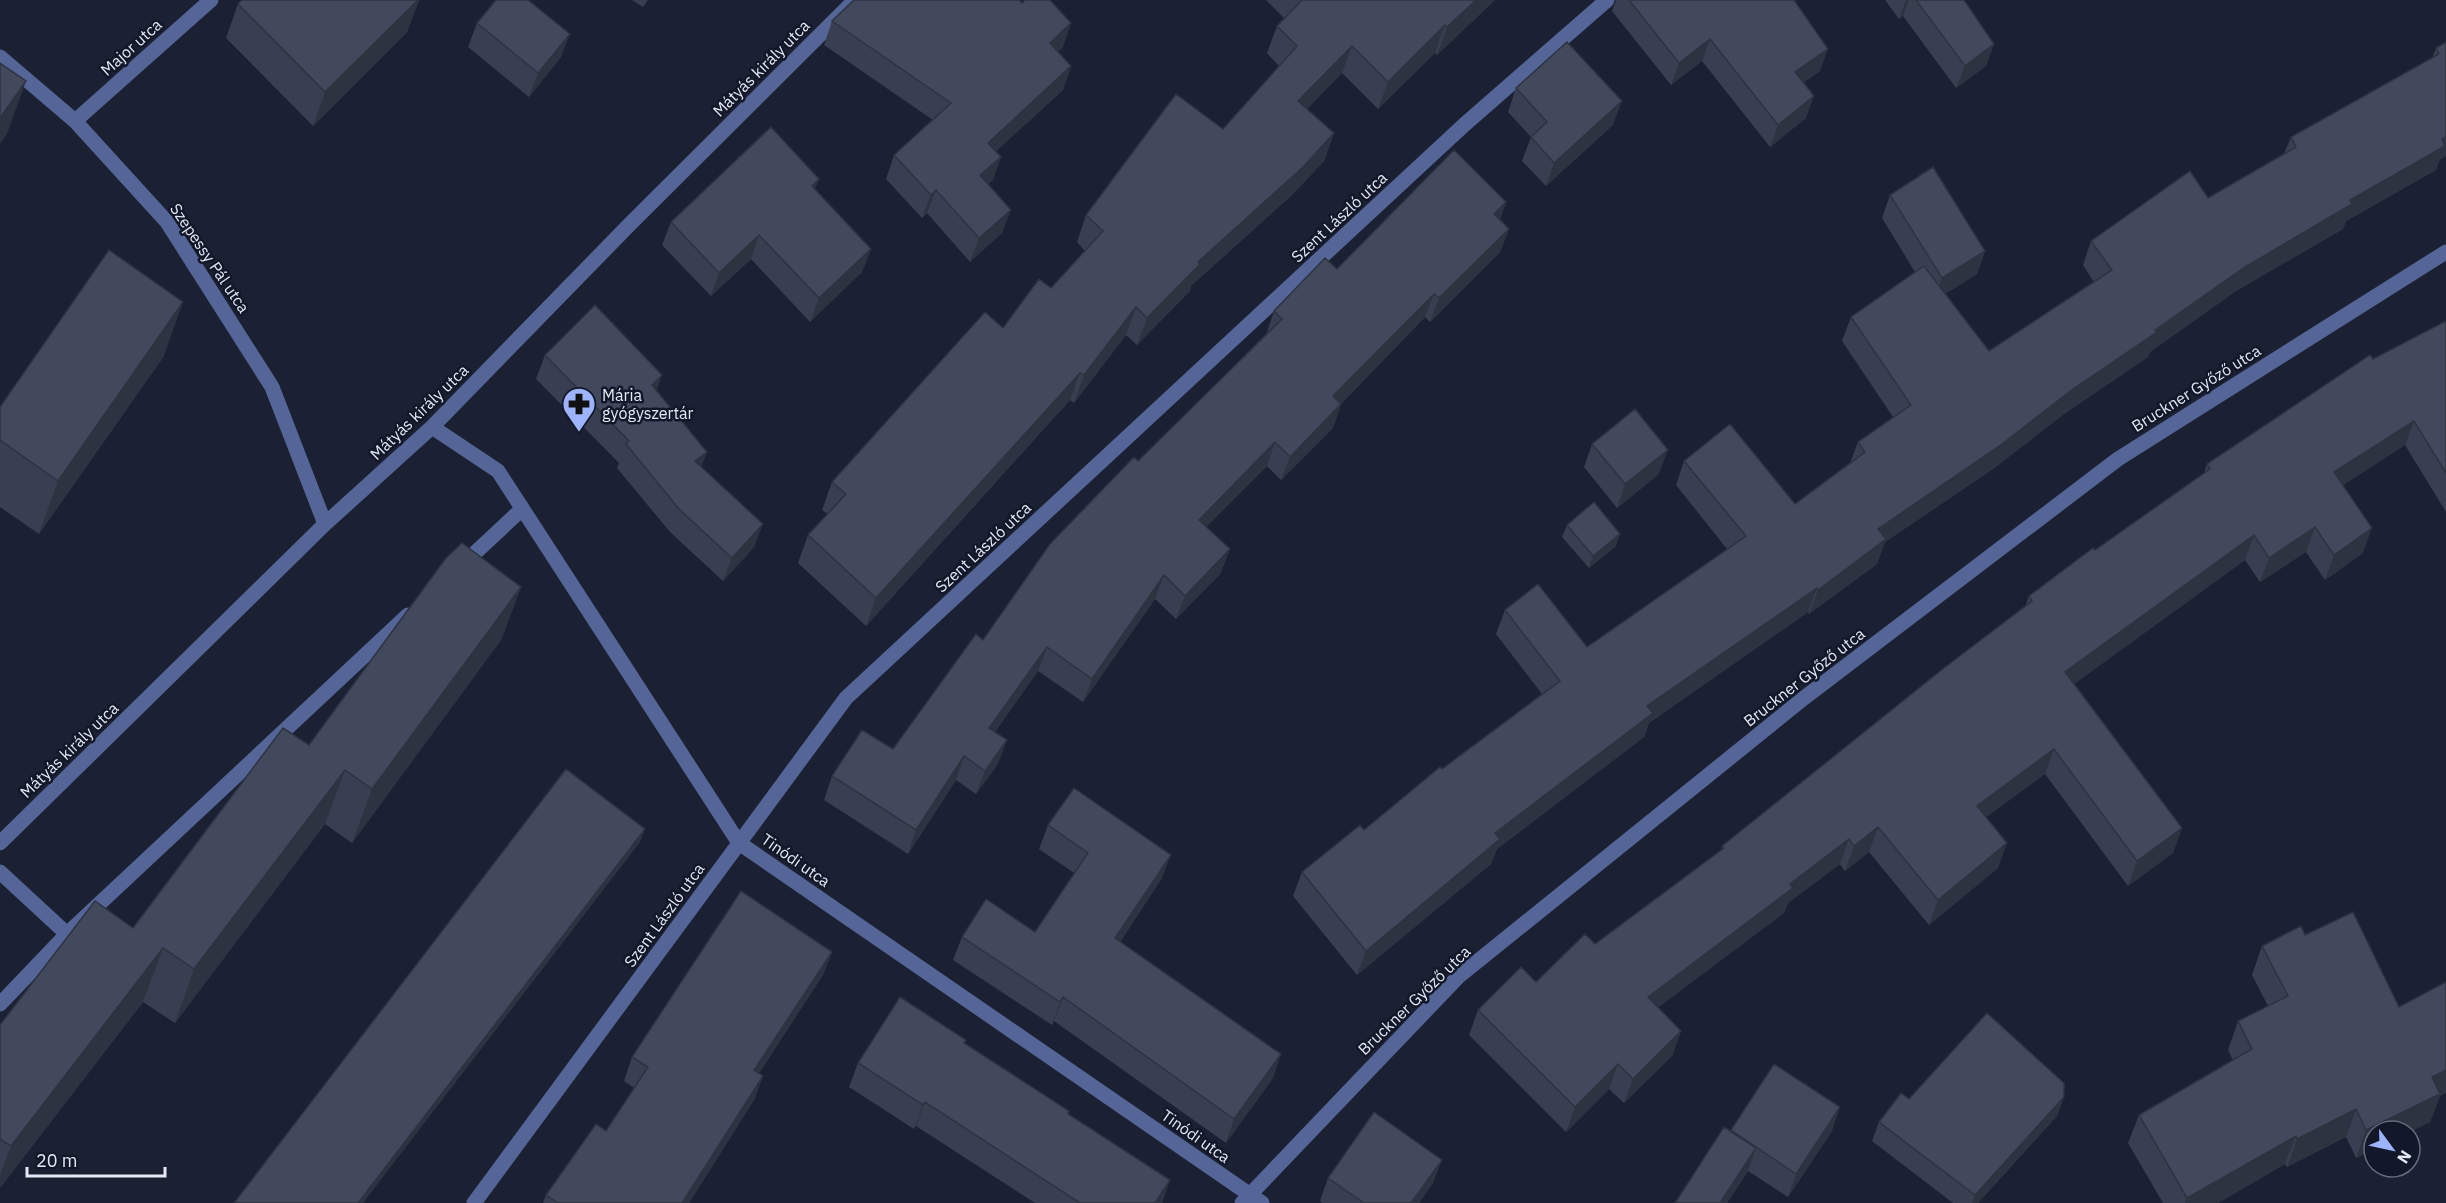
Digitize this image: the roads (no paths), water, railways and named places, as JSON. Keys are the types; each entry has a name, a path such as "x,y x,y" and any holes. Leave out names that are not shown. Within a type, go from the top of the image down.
{"street":[{"name":"Major utca","path":"75,121 212,0"},
{"name":"Mátyás király utca","path":"0,843 325,524 432,427 629,225 855,0"},
{"name":"Szent László utca","path":"474,1203 846,698 1464,125 1608,0"},
{"name":"Szepessy Pál utca","path":"0,57 75,121 167,222 272,387 325,524"},
{"name":"Bruckner Győző utca","path":"1245,1198 1458,977 1804,698 2118,459 2446,252"},
{"name":"Tinódi utca","path":"432,427 498,471 739,843 1245,1198 1262,1203"},
{"path":"452,574 522,509"},
{"path":"0,1004 67,934 417,607"},
{"path":"0,872 67,934"}],"place":[{"name":"Mária gyógyszertár","path":"579,433"}]}
